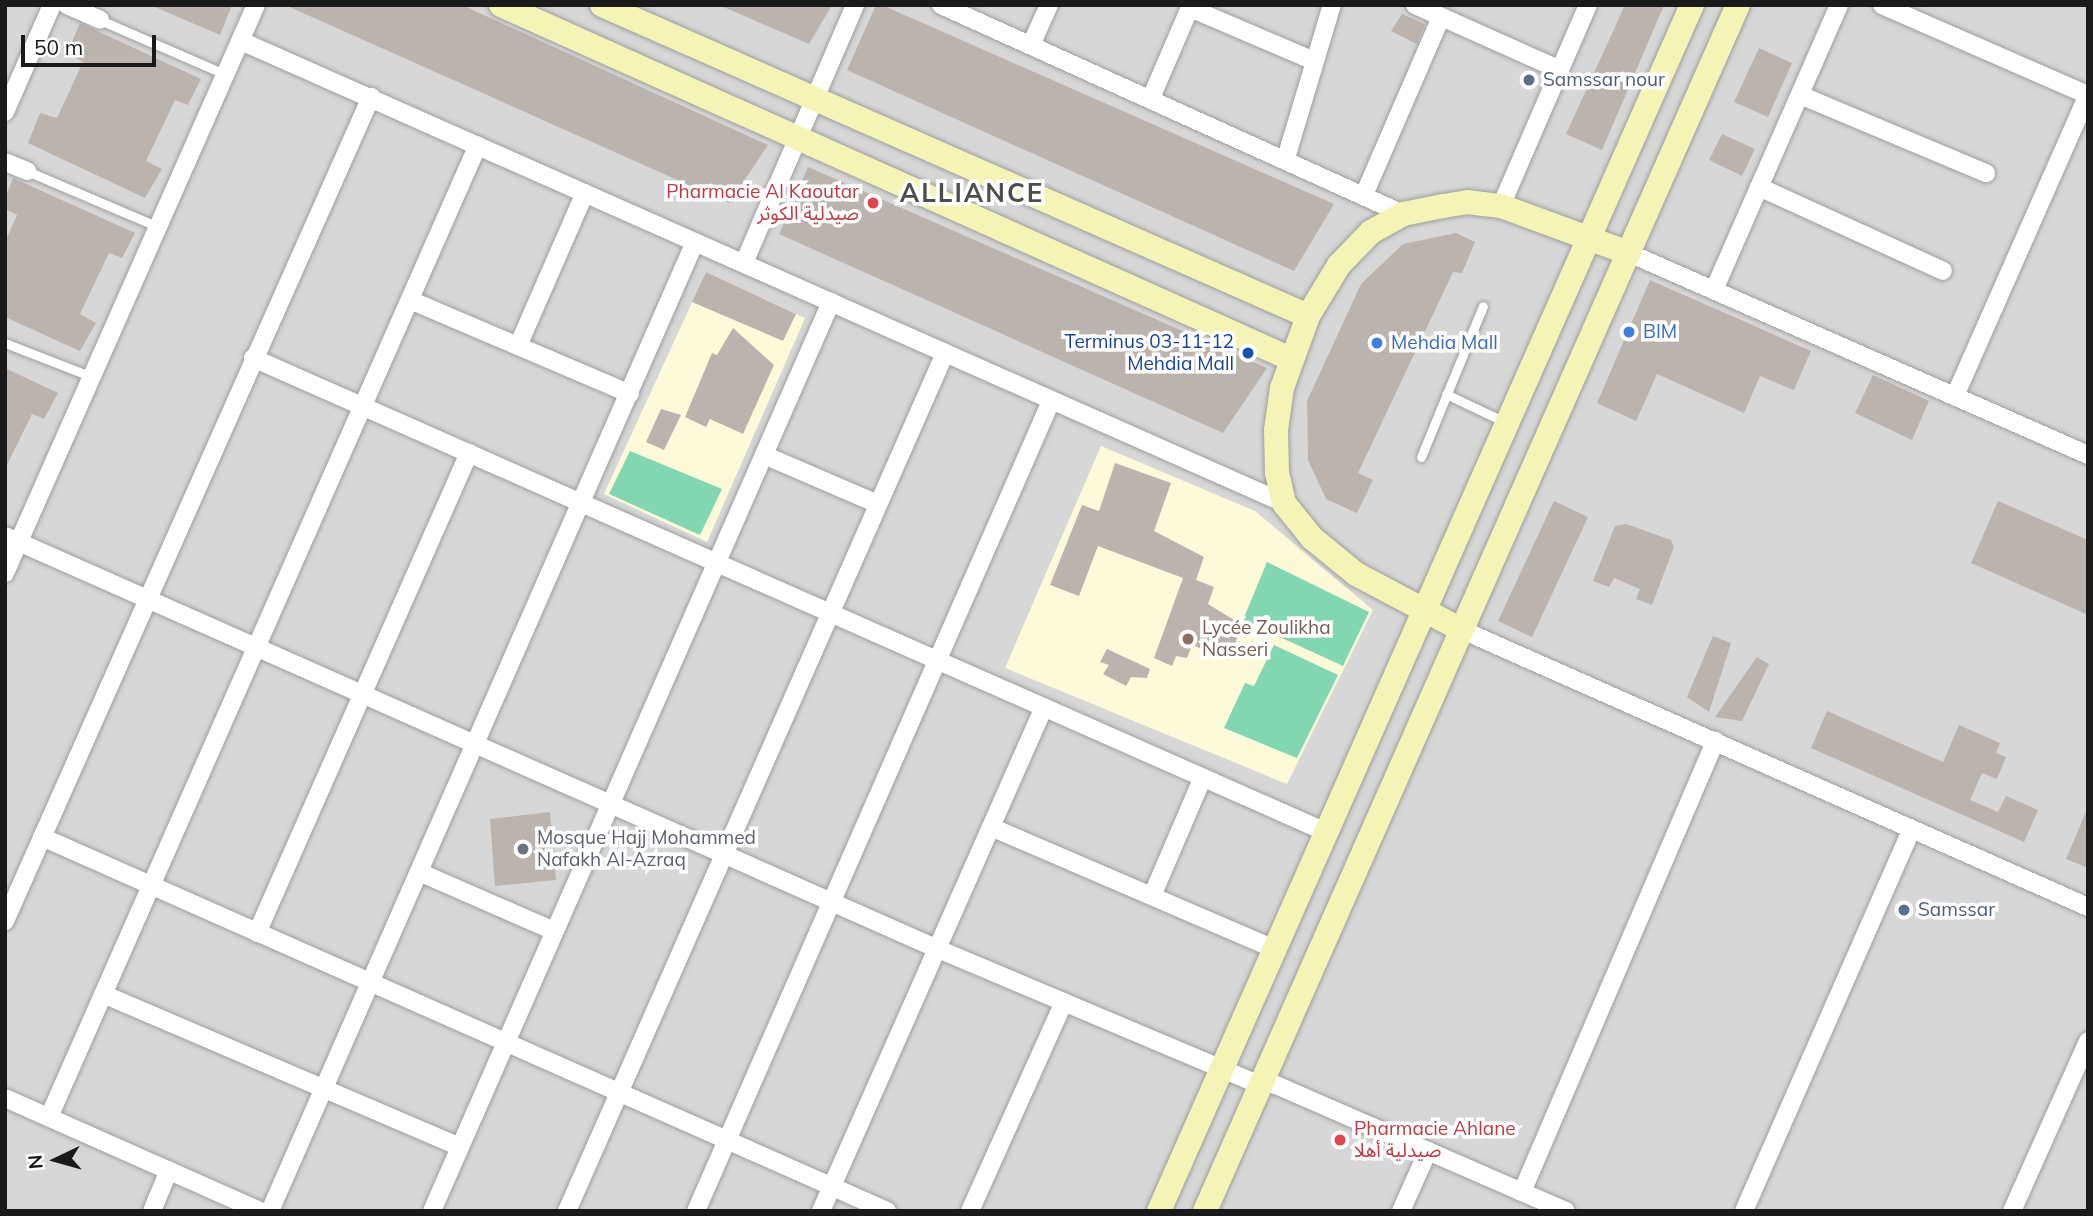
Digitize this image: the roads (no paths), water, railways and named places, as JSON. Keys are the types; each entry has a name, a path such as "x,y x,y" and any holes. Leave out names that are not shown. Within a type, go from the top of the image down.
{"street":[{"path":"5,111 52,5"},
{"path":"67,5 100,20"},
{"path":"5,573 12,539 92,377 256,5"},
{"path":"501,5 1291,359"},
{"path":"602,5 1308,316"},
{"path":"744,263 855,5"},
{"path":"1031,45 1049,5"},
{"path":"1286,158 1332,5"},
{"path":"1415,5 1560,70"},
{"path":"1501,206 1588,5"},
{"path":"1159,1211 1692,5"},
{"path":"1205,1211 1738,5"},
{"path":"1714,290 1839,5"},
{"path":"1882,5 2088,95 1955,396"},
{"path":"945,6 1286,158 1403,214"},
{"path":"1151,98 1191,7 1314,61"},
{"path":"1364,195 1441,17"},
{"path":"241,41 1284,503 1331,555 1422,612 2088,907"},
{"path":"1800,95 1986,173"},
{"path":"5,921 371,97"},
{"path":"49,1117 254,645 478,145"},
{"path":"5,162 27,171"},
{"path":"1759,187 1943,271"},
{"path":"518,346 585,192"},
{"path":"1284,503 1277,472 1276,430 1291,359 1308,316 1322,290 1360,242 1403,214 1467,202 1501,206 1590,237 2088,455"},
{"path":"270,1211 583,503 695,242"},
{"path":"410,300 630,394"},
{"path":"432,1211 831,302"},
{"path":"567,1211 945,353"},
{"path":"253,358 1325,832"},
{"path":"696,1211 1051,401"},
{"path":"257,933 469,453"},
{"path":"764,455 878,504"},
{"path":"12,539 938,949 1222,1068 1276,1085 1566,1211"},
{"path":"821,1211 1044,707"},
{"path":"1521,1192 1715,741"},
{"path":"1152,896 1203,777"},
{"path":"991,827 1274,949"},
{"path":"1744,1211 1911,830"},
{"path":"42,836 618,1094 887,1211"},
{"path":"419,872 554,931"},
{"path":"103,994 460,1147"},
{"path":"970,1211 1064,1002"},
{"path":"2012,1211 2088,1041"},
{"path":"5,1098 260,1211"},
{"path":"1401,1211 1428,1151"},
{"path":"152,1211 169,1170"}],"lane":[{"path":"100,20 225,74"},
{"path":"27,171 158,227"},
{"path":"1421,457 1483,306"},
{"path":"5,343 92,377"},
{"path":"1446,394 1507,422"}],"place":[{"name":"Samssar nour","path":"1529,80"},
{"name":"Pharmacie Al Kaoutar صيدلية الكوثر","path":"873,203"},
{"name":"BIM","path":"1629,332"},
{"name":"Mehdia Mall","path":"1377,343"},
{"name":"Terminus 03-11-12 Mehdia Mall","path":"1248,353"},
{"name":"Lycée Zoulikha Nasseri","path":"1188,639"},
{"name":"Mosque Hajj Mohammed Nafakh Al-Azraq","path":"523,849"},
{"name":"Samssar","path":"1904,910"},
{"name":"Pharmacie Ahlane صيدلية أهلا","path":"1340,1140"}],"district":[{"name":"ALLIANCE","path":"972,193"}]}
